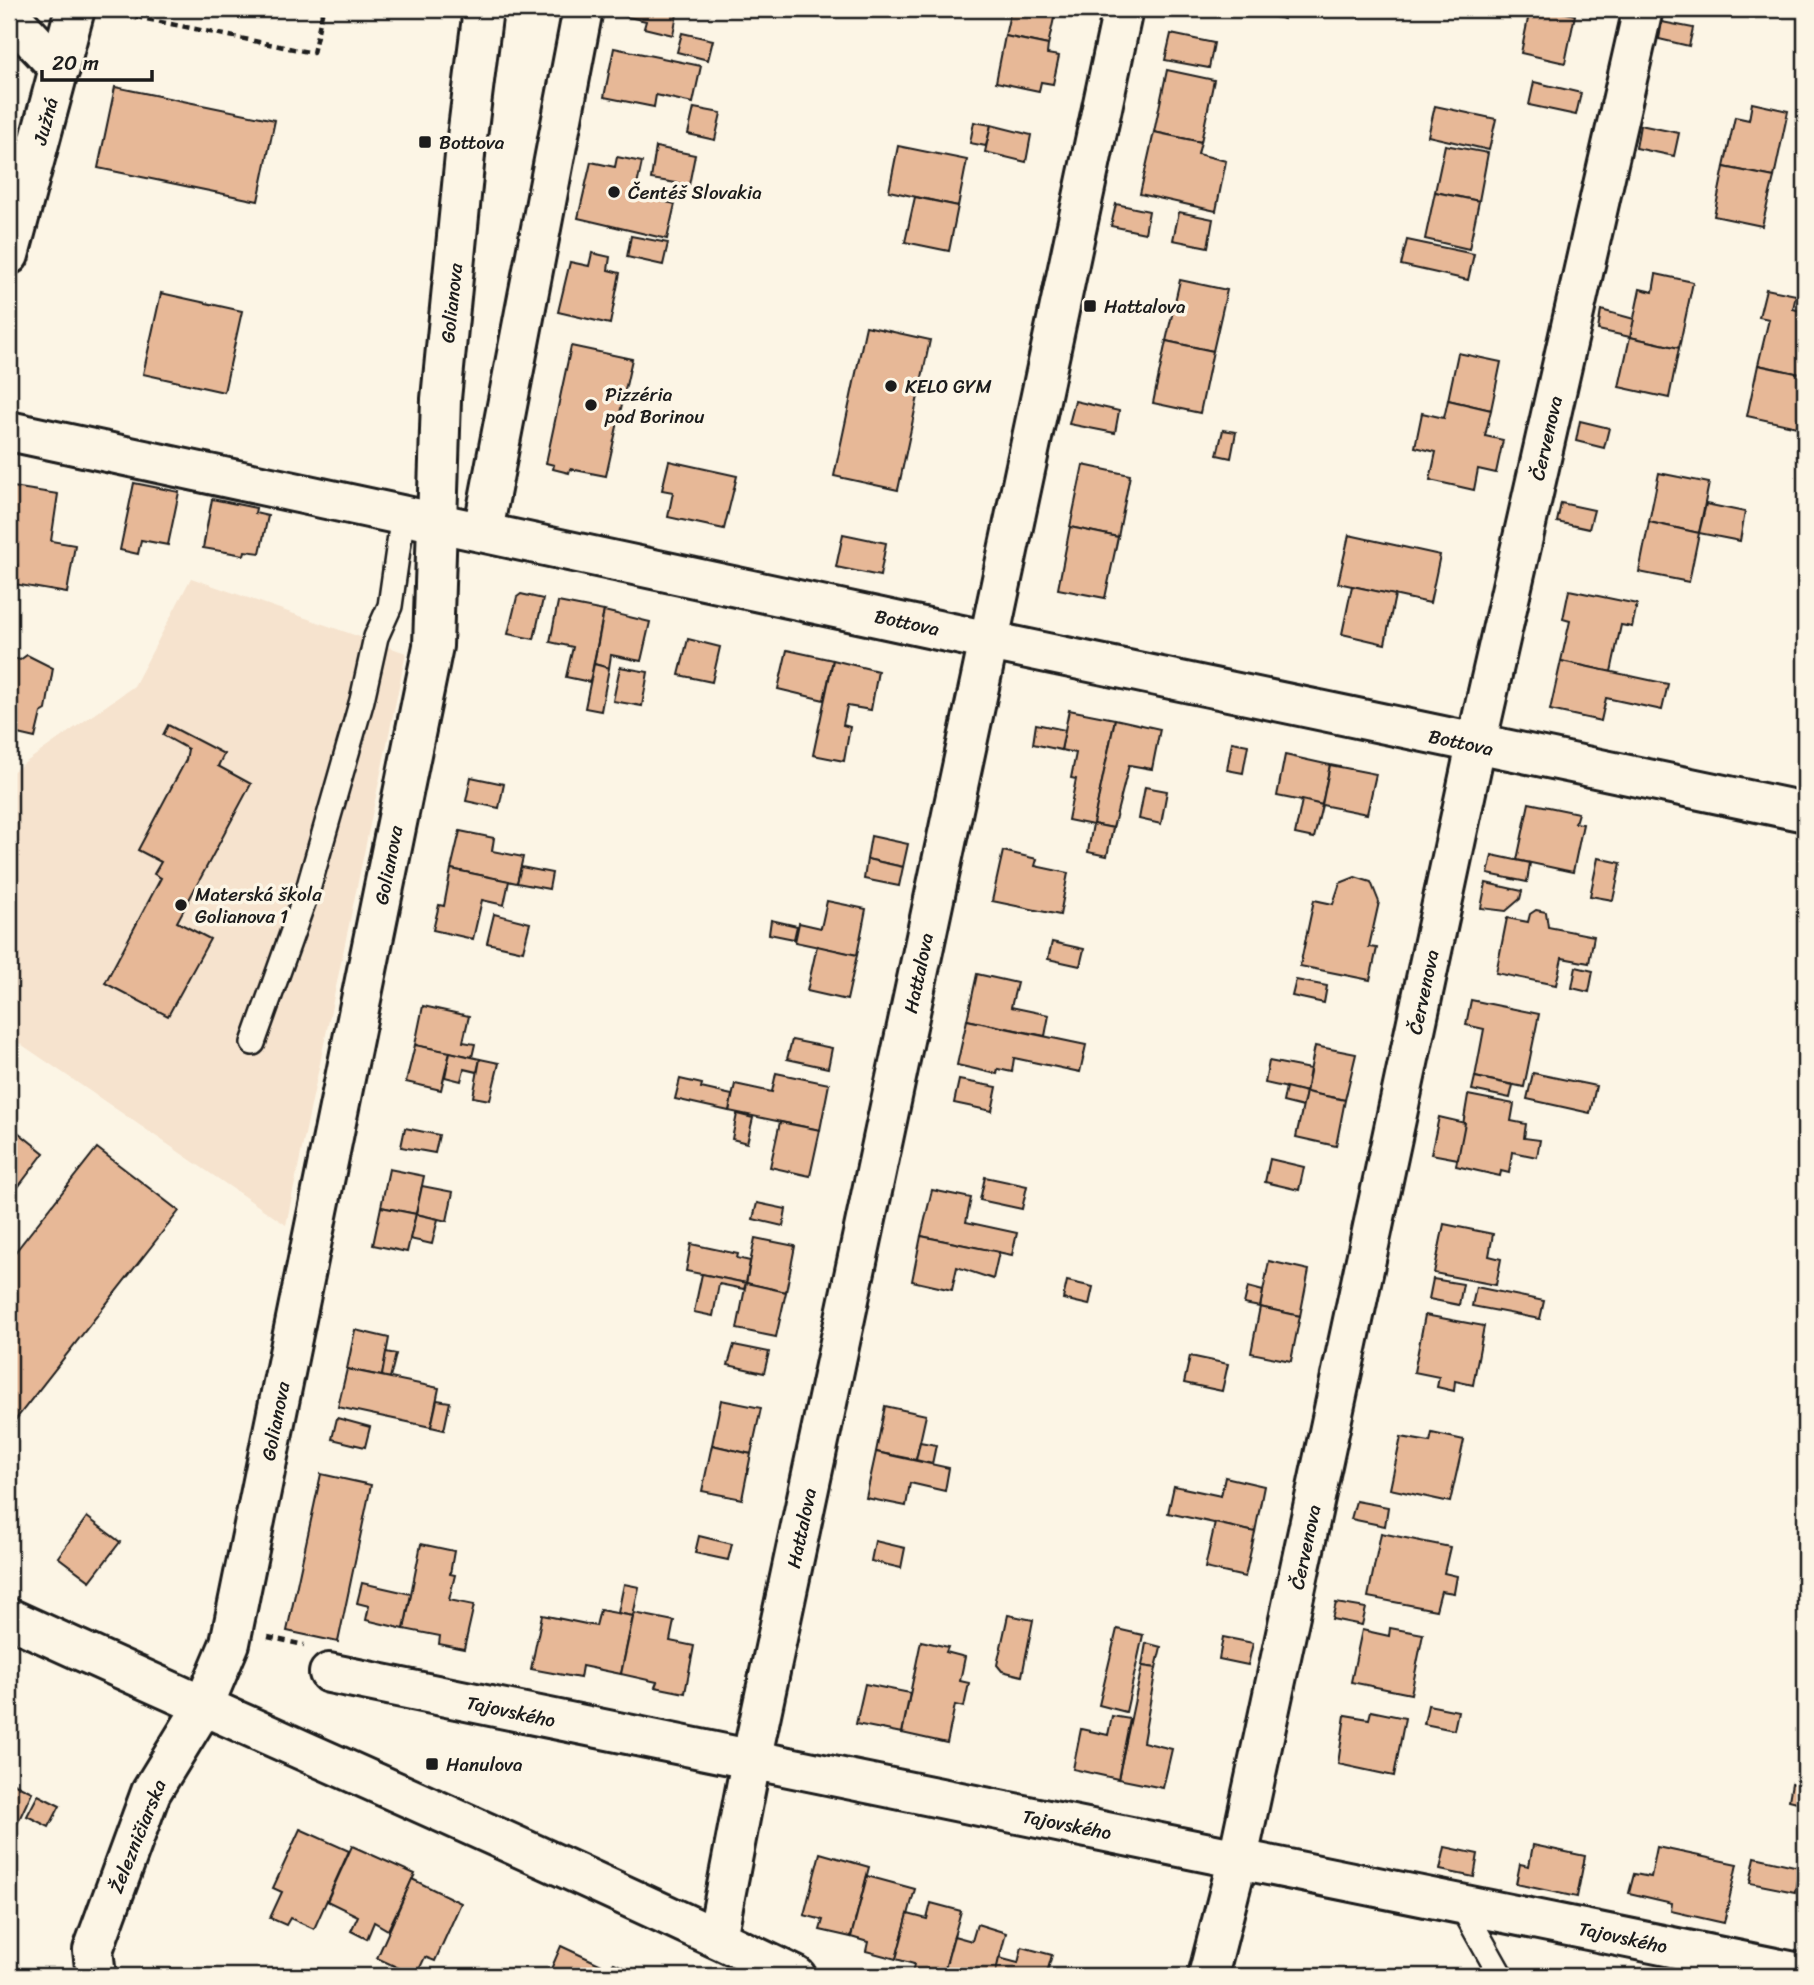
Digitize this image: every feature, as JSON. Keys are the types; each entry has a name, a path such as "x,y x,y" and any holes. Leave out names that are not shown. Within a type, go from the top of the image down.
{"street":[{"name":"Golianova","path":"203,1707 230,1643 433,646 420,518 441,399 466,145 483,9"},
{"path":"483,531 583,9"},
{"name":"Hattalova","path":"717,1938 751,1761 1123,9"},
{"name":"Červenova","path":"1208,1976 1238,1858 1476,745 1643,9"},
{"name":"Južná","path":"9,254 60,69 92,10"},
{"path":"9,19 17,23 60,69"},
{"name":"Bottova","path":"9,431 1476,745 1805,812"},
{"path":"9,1618 507,1841 796,1976"},
{"name":"Tajovského","path":"329,1673 1805,1974"},
{"name":"Železničiarska","path":"96,1976 93,1950 151,1792 203,1707"}],"lane":[{"name":"Golianova","path":"253,1043 309,886 362,700 376,637 390,606 420,518"},
{"path":"1460,1903 1501,1976"}],"path":[{"path":"92,10 313,53 323,9"}],"shaded area":[{"name":"Materská škola Golianova 1","path":"191,578 406,653 286,1225 9,1036 9,774 134,686"}],"building":[{"path":"622,9 678,9 673,35 644,28 646,21 620,15"},
{"path":"1011,9 1056,9 1048,45 1005,36"},
{"path":"1239,9 1286,9 1284,19"},
{"path":"1530,9 1548,9 1575,15 1565,63 1521,53"},
{"path":"1662,22 1693,28 1689,46 1659,39"},
{"path":"682,33 713,40 708,60 677,52"},
{"path":"1171,34 1214,43 1209,68 1165,60"},
{"path":"1005,36 1048,45 1047,54 1059,56 1053,84 1041,82 1039,91 996,82"},
{"path":"614,48 701,66 693,103 656,95 654,107 604,97"},
{"path":"1167,70 1214,80 1201,142 1154,132"},
{"path":"1534,82 1581,93 1576,115 1529,105"},
{"path":"115,87 275,120 258,201 98,168"},
{"path":"1752,103 1788,111 1774,177 1724,167 1735,117 1749,120"},
{"path":"1435,106 1496,119 1489,150 1428,136"},
{"path":"694,108 721,113 715,140 688,134"},
{"path":"974,122 991,125 986,146 970,143"},
{"path":"991,125 1031,135 1026,162 985,152"},
{"path":"1640,125 1679,133 1674,156 1636,148"},
{"path":"1154,132 1201,142 1198,154 1226,161 1216,211 1140,194"},
{"path":"1445,145 1488,153 1479,201 1435,192"},
{"path":"898,146 967,160 958,206 889,191"},
{"path":"656,147 695,155 689,185 651,179"},
{"path":"617,157 642,162 635,195 675,204 667,239 578,218 591,162 615,167"},
{"path":"1724,167 1774,177 1762,226 1714,216"},
{"path":"1435,192 1479,201 1469,249 1425,239"},
{"path":"915,197 958,206 949,251 905,242"},
{"path":"1116,204 1149,211 1145,233 1111,226"},
{"path":"1179,212 1213,219 1208,247 1173,240"},
{"path":"631,236 668,243 663,265 627,257"},
{"path":"1407,240 1474,254 1468,280 1401,265"},
{"path":"592,253 610,257 608,270 620,273 610,324 558,312 570,262 589,266"},
{"path":"1656,274 1693,282 1679,348 1630,337 1640,289 1653,292"},
{"path":"1180,280 1227,290 1213,351 1166,341"},
{"path":"1766,289 1796,295 1793,309 1805,312 1805,375 1758,365 1769,319 1759,317"},
{"path":"161,293 242,311 224,392 143,374"},
{"path":"1601,310 1634,319 1630,337 1598,330"},
{"path":"866,326 930,340 898,490 834,476"},
{"path":"1630,337 1679,348 1669,398 1619,387"},
{"path":"1166,341 1213,351 1200,413 1153,403"},
{"path":"571,346 632,359 606,476 570,469 569,473 553,469 554,465 546,463"},
{"path":"1458,353 1501,362 1491,410 1448,400"},
{"path":"1758,365 1805,375 1805,390 1797,427 1747,416"},
{"path":"1448,400 1491,410 1485,436 1503,440 1496,473 1478,469 1474,490 1430,480 1436,452 1415,447 1422,413 1444,418"},
{"path":"1075,401 1119,411 1115,433 1069,424"},
{"path":"1580,421 1609,428 1604,448 1576,441"},
{"path":"1223,430 1236,432 1231,458 1217,455"},
{"path":"669,461 737,476 724,529 668,517 673,492 662,490"},
{"path":"1083,465 1130,475 1118,537 1070,527"},
{"path":"1659,473 1709,483 1699,533 1649,522"},
{"path":"134,483 179,492 168,545 141,540 138,554 120,550"},
{"path":"13,487 58,494 51,541 75,545 67,593 14,584 17,565 9,564 9,507"},
{"path":"212,499 256,508 255,513 268,516 260,553 245,551 244,555 203,548"},
{"path":"1561,503 1594,510 1589,529 1557,522"},
{"path":"1706,504 1745,512 1740,541 1699,533"},
{"path":"1649,522 1699,533 1689,582 1639,572"},
{"path":"1070,527 1118,537 1105,598 1058,589"},
{"path":"843,534 886,543 880,576 836,567"},
{"path":"1349,535 1440,555 1430,603 1338,583"},
{"path":"1352,586 1395,595 1385,644 1342,634"},
{"path":"1569,590 1637,604 1632,627 1621,625 1611,672 1561,661 1570,621 1563,619"},
{"path":"521,594 543,599 534,639 508,634 517,597"},
{"path":"558,602 604,611 590,682 566,677 573,647 550,642"},
{"path":"604,611 650,622 641,661 611,655 609,668 594,664"},
{"path":"688,639 720,647 712,682 679,675"},
{"path":"787,650 833,660 824,700 778,689"},
{"path":"27,655 53,668 46,710 41,713 35,738 9,732 9,657 20,660"},
{"path":"833,660 878,671 871,710 847,706 843,725 850,727 844,761 813,755"},
{"path":"1561,661 1668,684 1662,710 1606,698 1601,721 1550,710"},
{"path":"594,664 609,668 601,711 585,708"},
{"path":"620,667 648,672 642,706 613,701"},
{"path":"1069,710 1115,719 1093,825 1068,820 1076,779 1071,778 1076,753 1061,750"},
{"path":"1115,719 1160,729 1152,769 1129,765 1113,828 1093,824"},
{"path":"1036,724 1065,730 1061,750 1033,744"},
{"path":"168,725 224,754 218,766 251,784 177,922 210,939 168,1016 105,983 161,878 154,874 161,862 138,850 186,760 188,749 163,735"},
{"path":"1232,742 1248,745 1243,773 1227,770"},
{"path":"1285,755 1330,765 1322,805 1277,796"},
{"path":"1330,765 1376,774 1367,814 1322,805"},
{"path":"471,777 504,784 499,808 466,801"},
{"path":"1145,787 1167,791 1161,824 1139,819"},
{"path":"1302,800 1322,805 1314,838 1295,834"},
{"path":"1529,803 1578,813 1575,823 1583,824 1573,872 1517,860"},
{"path":"1093,824 1113,828 1107,856 1088,852"},
{"path":"460,831 494,838 492,851 523,857 517,883 451,869"},
{"path":"871,836 908,844 903,867 867,859"},
{"path":"1003,851 1037,859 1035,866 1068,873 1060,915 992,901"},
{"path":"1492,855 1530,863 1527,882 1488,874"},
{"path":"1598,858 1621,863 1613,900 1590,896"},
{"path":"867,859 903,867 899,886 864,879"},
{"path":"521,867 552,873 549,889 517,883"},
{"path":"451,869 509,881 504,905 482,900 473,939 433,930 439,905 444,906"},
{"path":"1355,877 1371,882 1379,902 1369,947 1377,948 1370,980 1300,966 1314,900 1333,904 1340,883"},
{"path":"1486,883 1522,891 1520,899 1506,911 1481,908"},
{"path":"827,901 866,909 857,955 795,942 799,923 821,928"},
{"path":"1536,910 1546,912 1548,927 1594,936 1589,963 1562,958 1556,985 1496,973 1507,918 1528,922 1530,914"},
{"path":"494,914 530,923 523,951 487,943"},
{"path":"771,920 797,926 794,939 769,934"},
{"path":"1052,942 1084,949 1080,966 1048,959"},
{"path":"817,946 857,955 847,1000 807,991"},
{"path":"1576,967 1593,971 1589,992 1572,988"},
{"path":"977,974 1017,983 1011,1007 1049,1015 1045,1036 967,1020"},
{"path":"1296,980 1327,986 1324,1003 1292,996"},
{"path":"1471,1000 1539,1014 1524,1087 1475,1077 1484,1029 1466,1025"},
{"path":"423,1006 469,1016 463,1042 475,1044 472,1057 415,1045"},
{"path":"967,1020 1086,1045 1080,1072 1014,1058 1012,1072 998,1069 997,1074 957,1065"},
{"path":"792,1040 832,1048 828,1068 787,1059"},
{"path":"415,1045 450,1052 441,1090 406,1082"},
{"path":"1315,1046 1356,1054 1345,1100 1306,1092"},
{"path":"450,1052 480,1059 477,1072 464,1069 461,1081 445,1077"},
{"path":"480,1059 499,1063 490,1100 473,1097"},
{"path":"1269,1061 1310,1069 1306,1092 1265,1083"},
{"path":"776,1073 829,1084 820,1130 729,1111 735,1084 772,1092"},
{"path":"1533,1073 1596,1086 1590,1113 1527,1099"},
{"path":"1475,1077 1513,1085 1510,1098 1472,1090"},
{"path":"680,1079 702,1084 701,1088 732,1095 729,1111 675,1099"},
{"path":"959,1080 997,1087 992,1111 954,1103"},
{"path":"1286,1087 1306,1092 1303,1107 1283,1102"},
{"path":"1306,1092 1345,1100 1336,1146 1296,1137"},
{"path":"1468,1095 1514,1104 1511,1121 1526,1124 1524,1138 1540,1140 1537,1157 1512,1152 1509,1173 1501,1171 1500,1176 1456,1166"},
{"path":"737,1114 753,1118 747,1143 732,1139"},
{"path":"1439,1117 1465,1123 1458,1159 1431,1154"},
{"path":"780,1122 820,1130 810,1176 770,1167"},
{"path":"9,1125 44,1153 9,1199"},
{"path":"405,1128 439,1135 435,1153 401,1147"},
{"path":"97,1148 179,1211 9,1428 9,1260"},
{"path":"1270,1159 1304,1167 1299,1190 1265,1182"},
{"path":"389,1169 424,1176 416,1214 381,1207"},
{"path":"985,1177 1027,1186 1022,1209 980,1200"},
{"path":"422,1186 453,1192 447,1221 416,1214"},
{"path":"932,1190 971,1198 966,1222 1017,1233 1012,1255 921,1236"},
{"path":"757,1203 786,1209 783,1226 753,1219"},
{"path":"381,1207 416,1214 407,1252 373,1245"},
{"path":"416,1214 438,1219 432,1244 410,1239"},
{"path":"1444,1224 1493,1234 1489,1256 1501,1259 1496,1285 1434,1273"},
{"path":"921,1236 999,1252 993,1279 957,1267 952,1290 912,1281"},
{"path":"755,1238 795,1246 786,1292 746,1283"},
{"path":"691,1244 738,1254 737,1258 750,1261 746,1283 686,1271"},
{"path":"1269,1261 1309,1270 1300,1316 1260,1307"},
{"path":"702,1274 746,1283 744,1289 719,1284 713,1316 694,1312"},
{"path":"1433,1279 1463,1284 1459,1305 1429,1299"},
{"path":"1067,1281 1093,1287 1089,1305 1063,1299"},
{"path":"746,1283 786,1292 776,1337 737,1329"},
{"path":"1248,1287 1263,1291 1260,1307 1244,1304"},
{"path":"1476,1287 1544,1301 1540,1319 1472,1306"},
{"path":"1260,1307 1300,1316 1291,1361 1251,1353"},
{"path":"1425,1315 1484,1326 1473,1385 1455,1381 1454,1391 1437,1387 1439,1377 1414,1372"},
{"path":"355,1330 389,1338 382,1376 347,1369"},
{"path":"734,1345 769,1352 764,1373 728,1365"},
{"path":"386,1352 396,1354 390,1378 382,1376"},
{"path":"1190,1356 1228,1364 1222,1391 1184,1383"},
{"path":"347,1369 439,1388 431,1427 338,1407"},
{"path":"437,1400 450,1402 444,1430 431,1427"},
{"path":"721,1400 761,1408 751,1454 712,1445"},
{"path":"885,1406 926,1415 916,1460 876,1452"},
{"path":"337,1418 370,1427 365,1447 332,1439"},
{"path":"1432,1433 1464,1440 1450,1502 1390,1489 1401,1437 1430,1442"},
{"path":"920,1442 936,1445 932,1464 916,1460"},
{"path":"712,1445 751,1454 742,1499 702,1491"},
{"path":"876,1452 949,1468 945,1491 910,1483 906,1506 866,1498"},
{"path":"321,1474 371,1485 338,1642 287,1631"},
{"path":"1225,1477 1264,1486 1255,1532 1168,1513 1174,1486 1221,1496"},
{"path":"1356,1501 1388,1507 1385,1526 1351,1519"},
{"path":"87,1517 120,1542 90,1581 58,1557"},
{"path":"1215,1523 1255,1532 1245,1577 1205,1568"},
{"path":"1381,1533 1450,1547 1444,1573 1457,1576 1454,1593 1441,1591 1436,1610 1368,1597"},
{"path":"699,1536 732,1544 728,1560 695,1553"},
{"path":"875,1541 905,1548 901,1568 871,1561"},
{"path":"421,1544 454,1551 450,1574 455,1575 449,1600 474,1605 464,1649 439,1644 440,1636 404,1629"},
{"path":"362,1583 411,1594 404,1629 366,1620 369,1606 357,1603"},
{"path":"624,1584 639,1587 633,1616 618,1613"},
{"path":"1336,1603 1366,1608 1362,1625 1332,1619"},
{"path":"600,1610 633,1616 621,1674 582,1666 580,1678 531,1669 542,1615 596,1626"},
{"path":"634,1613 674,1621 670,1641 694,1646 685,1693 655,1687 657,1682 621,1674"},
{"path":"1008,1615 1033,1620 1022,1676 1002,1671 997,1665"},
{"path":"1390,1628 1423,1634 1411,1694 1351,1682 1362,1630 1389,1636"},
{"path":"1117,1629 1143,1635 1126,1712 1099,1705"},
{"path":"1223,1637 1253,1643 1248,1665 1219,1659"},
{"path":"921,1641 948,1647 946,1652 965,1657 960,1681 969,1683 964,1707 955,1705 947,1743 902,1733"},
{"path":"1146,1643 1161,1647 1156,1668 1142,1666"},
{"path":"1142,1666 1156,1668 1143,1742 1172,1749 1163,1788 1118,1779"},
{"path":"865,1684 910,1693 902,1733 856,1724"},
{"path":"1428,1705 1458,1711 1454,1730 1424,1724"},
{"path":"1371,1711 1405,1718 1394,1776 1338,1764 1345,1715 1369,1719"},
{"path":"1112,1716 1130,1719 1118,1779 1073,1769 1081,1729 1108,1735"},
{"path":"9,1781 32,1792 9,1841"},
{"path":"1792,1783 1805,1786 1805,1804 1789,1800"},
{"path":"38,1795 60,1806 49,1827 27,1816"},
{"path":"300,1829 349,1851 314,1929 290,1918 286,1925 270,1918 282,1892 273,1888"},
{"path":"1533,1845 1585,1856 1577,1897 1516,1884 1520,1864 1529,1866"},
{"path":"352,1846 415,1874 388,1930 374,1922 367,1939 351,1931 358,1916 327,1901"},
{"path":"1445,1847 1478,1854 1474,1877 1440,1870"},
{"path":"1657,1847 1737,1864 1724,1923 1671,1911 1672,1903 1629,1893 1634,1874 1651,1877"},
{"path":"820,1853 869,1867 851,1937 820,1930 823,1920 804,1915"},
{"path":"1755,1857 1799,1867 1795,1892 1750,1883"},
{"path":"867,1876 915,1889 896,1959 866,1951 868,1942 851,1937"},
{"path":"412,1879 461,1903 435,1961 425,1957 416,1976 398,1976 401,1969 377,1958"},
{"path":"931,1903 961,1911 943,1976 912,1974 914,1964 896,1959 908,1914 927,1919"},
{"path":"977,1924 1006,1933 995,1976 943,1976 954,1936 972,1941"},
{"path":"561,1946 608,1968 614,1963 608,1976 548,1976"},
{"path":"1022,1947 1052,1955 1046,1976 995,1976 999,1958 1018,1963"},
{"path":"614,1963 643,1976 608,1976"}],"place":[{"name":"Bottova","path":"425,142"},
{"name":"Čentéš Slovakia","path":"614,192"},
{"name":"Hattalova","path":"1090,306"},
{"name":"KELO GYM","path":"891,386"},
{"name":"Pizzéria pod Borinou","path":"591,405"},
{"name":"Materská škola Golianova 1","path":"181,905"},
{"name":"Hanulova","path":"432,1764"}]}
